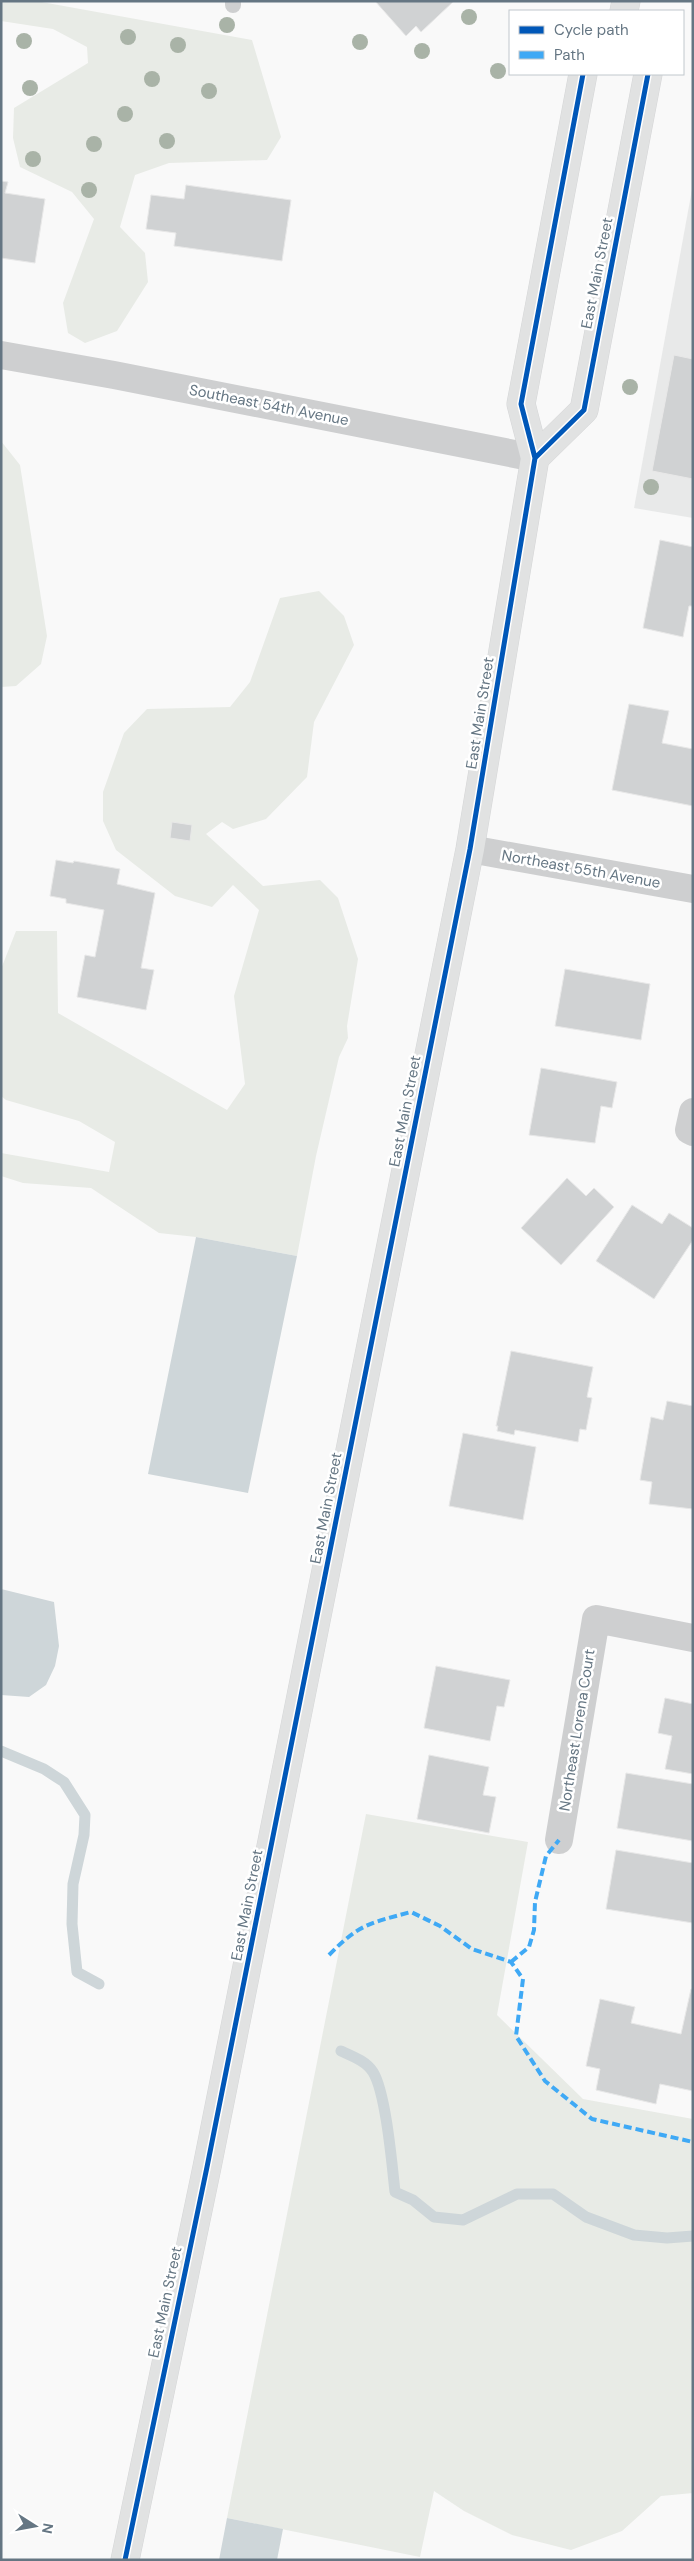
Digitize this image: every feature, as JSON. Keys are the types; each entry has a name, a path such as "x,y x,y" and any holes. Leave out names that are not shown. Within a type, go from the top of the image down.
{"main road":[{"name":"East Main Street","path":"124,2560 207,2167 470,849 536,458 520,404 584,75"},
{"name":"East Main Street","path":"536,458 584,410 648,75"}],"street":[{"name":"Southeast 54th Avenue","path":"1,355 114,375 536,458"},
{"name":"Northeast 55th Avenue","path":"470,849 693,889"},
{"name":"Northeast Lorena Court","path":"559,1840 596,1619 693,1638"}],"shaded area":[{"path":"1,1 36,1 252,40 281,137 267,160 169,163 135,175 120,227 145,253 148,282 117,331 85,343 68,333 63,303 94,219 72,192 20,167 13,138 14,108 88,63 87,47 53,29 1,21"},
{"path":"693,184 693,518 634,508"},
{"path":"1,441 20,465 47,636 41,664 16,686 1,687"},
{"path":"319,591 344,616 354,645 314,722 307,777 266,819 233,829 222,822 206,834 263,886 320,880 338,898 358,959 347,1026 348,1038 339,1057 316,1156 297,1256 196,1237 159,1233 91,1188 23,1183 1,1176 1,1153 109,1172 115,1142 79,1121 6,1100 1,1096 1,969 16,931 57,931 58,1013 227,1110 245,1084 234,996 259,910 233,885 212,907 175,896 116,850 103,821 103,792 124,733 147,709 230,707 250,682 280,598"},
{"path":"196,1237 297,1256 248,1493 148,1474"},
{"path":"1,1589 54,1602 59,1646 55,1666 46,1685 29,1697 1,1695"},
{"path":"366,1814 528,1842 497,2015 583,2099 693,2119 693,2493 661,2496 622,2531 571,2550 512,2535 464,2511 434,2491 420,2557 227,2518"},
{"path":"227,2518 283,2529 277,2560 219,2560"}],"building":[{"path":"375,1 454,1 421,32 416,26 406,36"},
{"path":"1,181 8,182 5,193 45,199 35,263 1,258"},
{"path":"186,185 291,200 282,261 174,246 176,233 146,229 151,195 184,199"},
{"path":"674,355 693,359 693,479 652,471"},
{"path":"660,540 693,547 693,606 689,606 683,637 643,628"},
{"path":"629,704 669,711 662,743 693,749 693,806 612,790"},
{"path":"172,822 192,825 190,841 170,838"},
{"path":"56,860 73,863 74,861 120,869 117,884 155,893 141,968 154,970 146,1010 77,997 85,955 95,957 104,910 66,903 66,899 50,896"},
{"path":"565,969 650,984 641,1040 555,1026"},
{"path":"541,1068 617,1082 612,1108 601,1106 595,1143 529,1135"},
{"path":"567,1178 586,1196 594,1188 614,1207 561,1265 521,1228"},
{"path":"632,1205 662,1224 669,1213 693,1228 693,1240 654,1299 596,1261"},
{"path":"511,1351 593,1367 587,1397 592,1398 586,1430 580,1429 578,1442 515,1430 514,1435 497,1431 498,1426 496,1426"},
{"path":"667,1401 693,1406 693,1509 649,1504 652,1482 640,1480 651,1417 663,1420"},
{"path":"463,1433 536,1447 523,1520 449,1506"},
{"path":"436,1666 510,1680 504,1707 497,1706 490,1741 424,1728"},
{"path":"665,1698 693,1704 693,1774 665,1769 672,1736 658,1733"},
{"path":"429,1755 489,1767 483,1795 496,1797 489,1833 417,1819"},
{"path":"626,1773 693,1784 693,1841 617,1828"},
{"path":"616,1850 693,1863 693,1923 606,1909"},
{"path":"691,1989 693,1989 693,2091 660,2084 656,2104 596,2090 600,2069 586,2066 600,1999 635,2007 631,2023 681,2034"}],"waterway":[{"path":"1,1751 44,1769 64,1782 85,1815 84,1835 73,1884 72,1924 77,1972 99,1984"},
{"path":"341,2051 367,2065 378,2082 388,2130 395,2192 413,2200 434,2217 463,2220 517,2194 553,2194 586,2217 634,2235 667,2238 693,2236"}],"marked path":[{"path":"511,1962 529,1947 534,1930 535,1902 546,1856 559,1840"},
{"path":"329,1955 349,1937 366,1926 411,1912 440,1926 472,1949 511,1962 523,1979 516,2036 545,2081 592,2119 693,2142"}],"cycle path":[{"path":"125,2560 207,2167 470,849 535,458 521,404 583,75"},
{"path":"535,458 584,410 648,75"}]}
